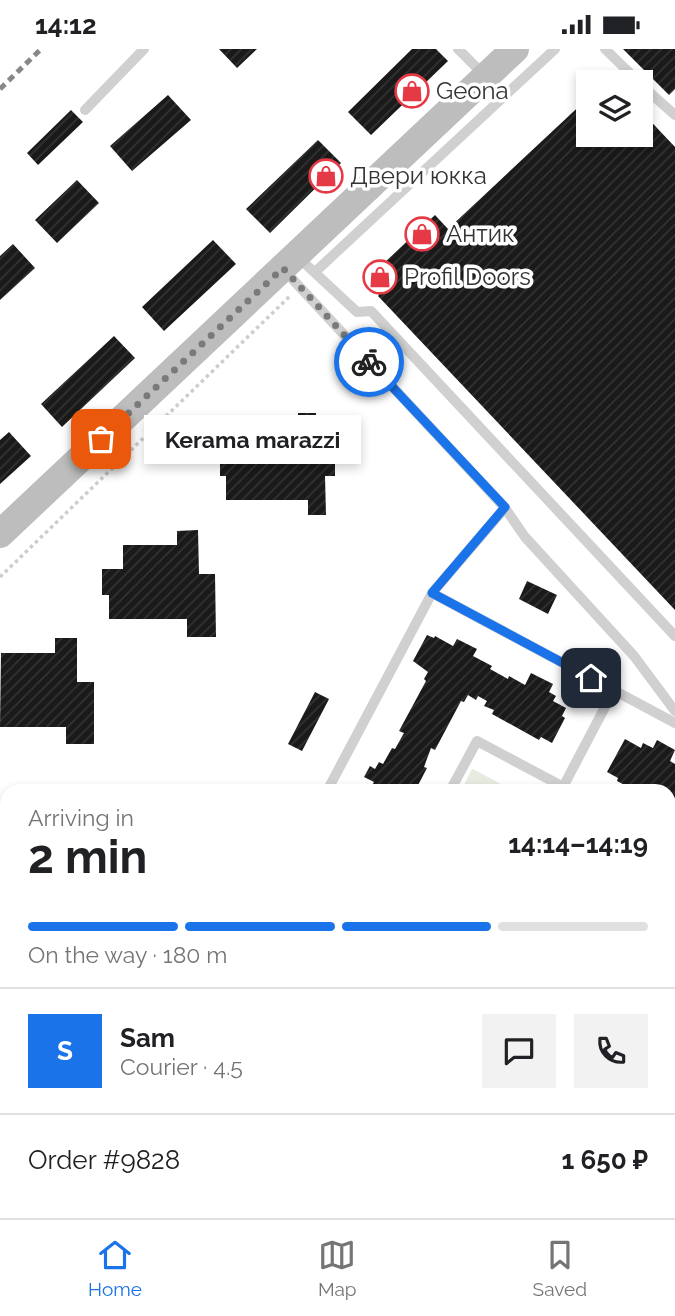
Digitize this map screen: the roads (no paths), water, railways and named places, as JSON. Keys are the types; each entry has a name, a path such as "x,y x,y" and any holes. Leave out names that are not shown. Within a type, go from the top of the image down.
{"street":[{"path":"0,534 299,271 515,49"}],"lane":[{"path":"85,110 144,49"},
{"path":"458,49 487,78"},
{"path":"299,271 555,49"},
{"path":"605,49 627,70"},
{"path":"653,95 675,115"},
{"path":"299,271 505,507 525,537 634,656 675,711"},
{"path":"299,271 357,312 372,311 675,636"},
{"path":"331,784 432,593 505,507"},
{"path":"432,593 675,723"},
{"path":"569,784 614,690"},
{"path":"454,784 477,741 558,784"}],"railway":[{"path":"0,89 41,49"}],"place":[{"name":"Geona","path":"412,91"},
{"name":"Двери юкка","path":"326,176"},
{"name":"Антик","path":"422,234"},
{"name":"Profil Doors","path":"380,277"},
{"name":"Kerama marazzi","path":"101,439"}]}
